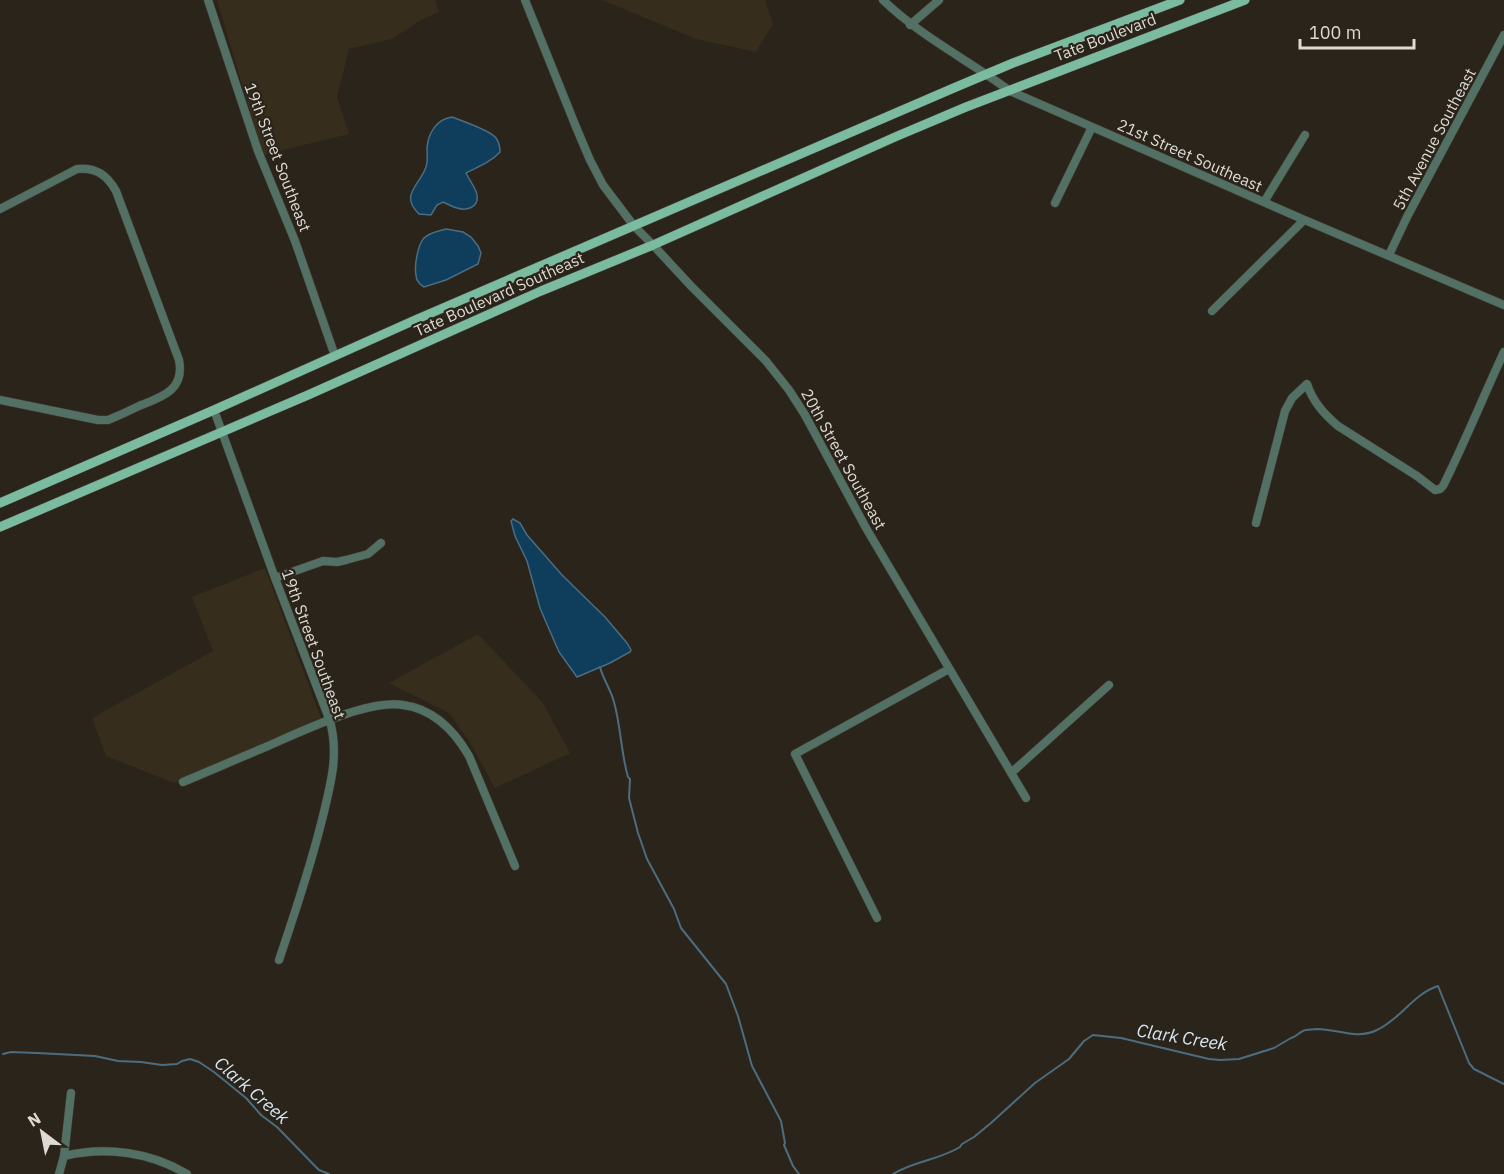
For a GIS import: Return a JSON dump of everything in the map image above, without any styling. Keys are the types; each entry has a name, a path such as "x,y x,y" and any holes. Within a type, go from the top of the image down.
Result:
{"main road":[{"name":"Tate Boulevard","path":"987,74 1180,0"},
{"name":"Tate Boulevard","path":"1010,91 1245,0"},
{"name":"Tate Boulevard Southeast","path":"0,503 425,316 987,74"},
{"name":"Tate Boulevard Southeast","path":"0,527 653,245 895,137 1010,91"}],"street":[{"name":"19th Street Southeast","path":"208,0 258,151 295,241 335,356"},
{"name":"20th Street Southeast","path":"525,0 576,127 597,175 609,195 634,226 766,361 789,390 866,528 1026,798"},
{"name":"21st Street Southeast","path":"883,0 910,25 1010,91 1504,305"},
{"path":"910,25 939,0"},
{"name":"5th Avenue Southeast","path":"1389,255 1504,35"},
{"path":"1055,203 1092,127"},
{"path":"1264,202 1305,135"},
{"path":"0,209 77,169 94,169 106,176 116,191 179,360 180,370 176,384 166,394 108,420 98,420 0,400"},
{"path":"1212,311 1304,220"},
{"path":"1256,523 1285,411 1292,398 1307,384 1316,403 1338,426 1435,490 1443,486 1461,451 1504,352"},
{"name":"19th Street Southeast","path":"214,410 330,721 334,745 333,775 304,888 279,960"},
{"path":"276,578 323,561 337,562 368,554 381,543"},
{"path":"877,918 795,754 949,669"},
{"path":"1011,773 1109,685"},
{"path":"183,782 363,709 390,704 414,707 441,720 457,737 469,756 515,867"},
{"path":"59,1174 64,1156 70,1093"},
{"path":"64,1156 97,1150 119,1152 155,1159 188,1174"}],"shaded area":[{"path":"217,0 435,0 439,12 421,20 392,39 349,49 337,97 349,134 263,155"},
{"path":"602,0 765,0 773,24 756,52 696,39"},
{"path":"265,568 321,718 174,783 106,756 92,718 213,651 192,597"},
{"path":"478,634 543,703 570,753 495,788 469,741 449,713 389,683"}],"water":[{"path":"452,117 493,135 498,141 500,152 466,173 476,192 477,199 474,206 461,209 443,202 437,205 431,215 419,214 413,207 411,196 426,167 429,137 438,124"},
{"path":"446,229 463,232 471,237 481,253 478,264 446,280 424,287 417,281 416,271 420,245 429,234"},
{"path":"513,519 520,523 527,535 562,575 605,617 627,643 630,652 577,677 559,652 540,608 527,561 515,536 511,521"}],"waterway":[{"path":"600,667 613,698 630,779 629,798 647,859 674,909 681,928 726,984 752,1066 781,1121 784,1145 799,1174"},
{"name":"Clark Creek","path":"893,1174 960,1147 991,1123 1035,1083 1069,1059 1084,1041 1093,1035 1121,1038 1209,1059 1239,1059 1274,1048 1306,1030 1324,1029 1354,1034 1370,1033 1393,1020 1421,995 1438,986 1469,1063 1474,1069 1504,1084"},
{"name":"Clark Creek","path":"3,1054 11,1052 95,1056 118,1061 162,1065 177,1064 190,1059 199,1062 246,1098 319,1170 329,1174"}]}
